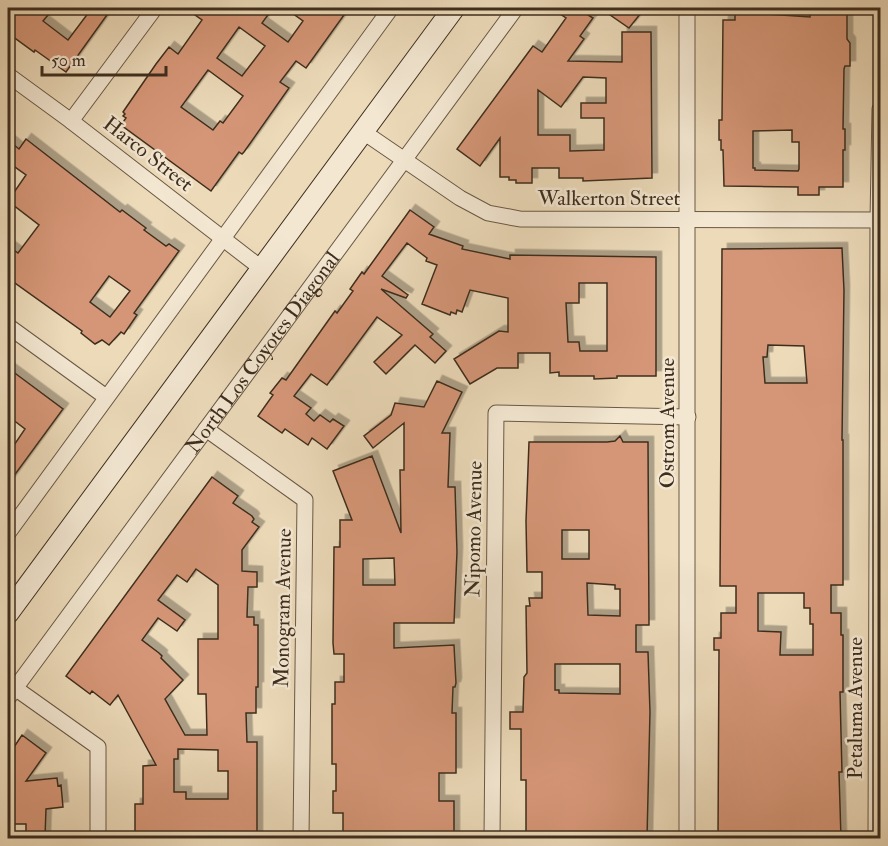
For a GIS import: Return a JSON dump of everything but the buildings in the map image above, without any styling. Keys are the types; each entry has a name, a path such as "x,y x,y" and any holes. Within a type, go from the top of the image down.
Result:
{"main road":[{"path":"8,613 454,8"}],"street":[{"path":"71,121 155,8"},
{"path":"8,533 391,8"},
{"name":"North Los Coyotes Diagonal","path":"11,693 516,8"},
{"name":"Ostrom Avenue","path":"687,8 687,838"},
{"name":"Harco Street","path":"8,75 261,268"},
{"name":"Petaluma Avenue","path":"876,838 880,109"},
{"name":"Walkerton Street","path":"362,130 460,198 488,213 519,219 879,220"},
{"path":"8,326 106,397"},
{"name":"Nipomo Avenue","path":"492,838 496,413 688,417"},
{"name":"Monogram Avenue","path":"206,429 305,500 301,838"},
{"path":"11,693 99,747 98,838"}]}
